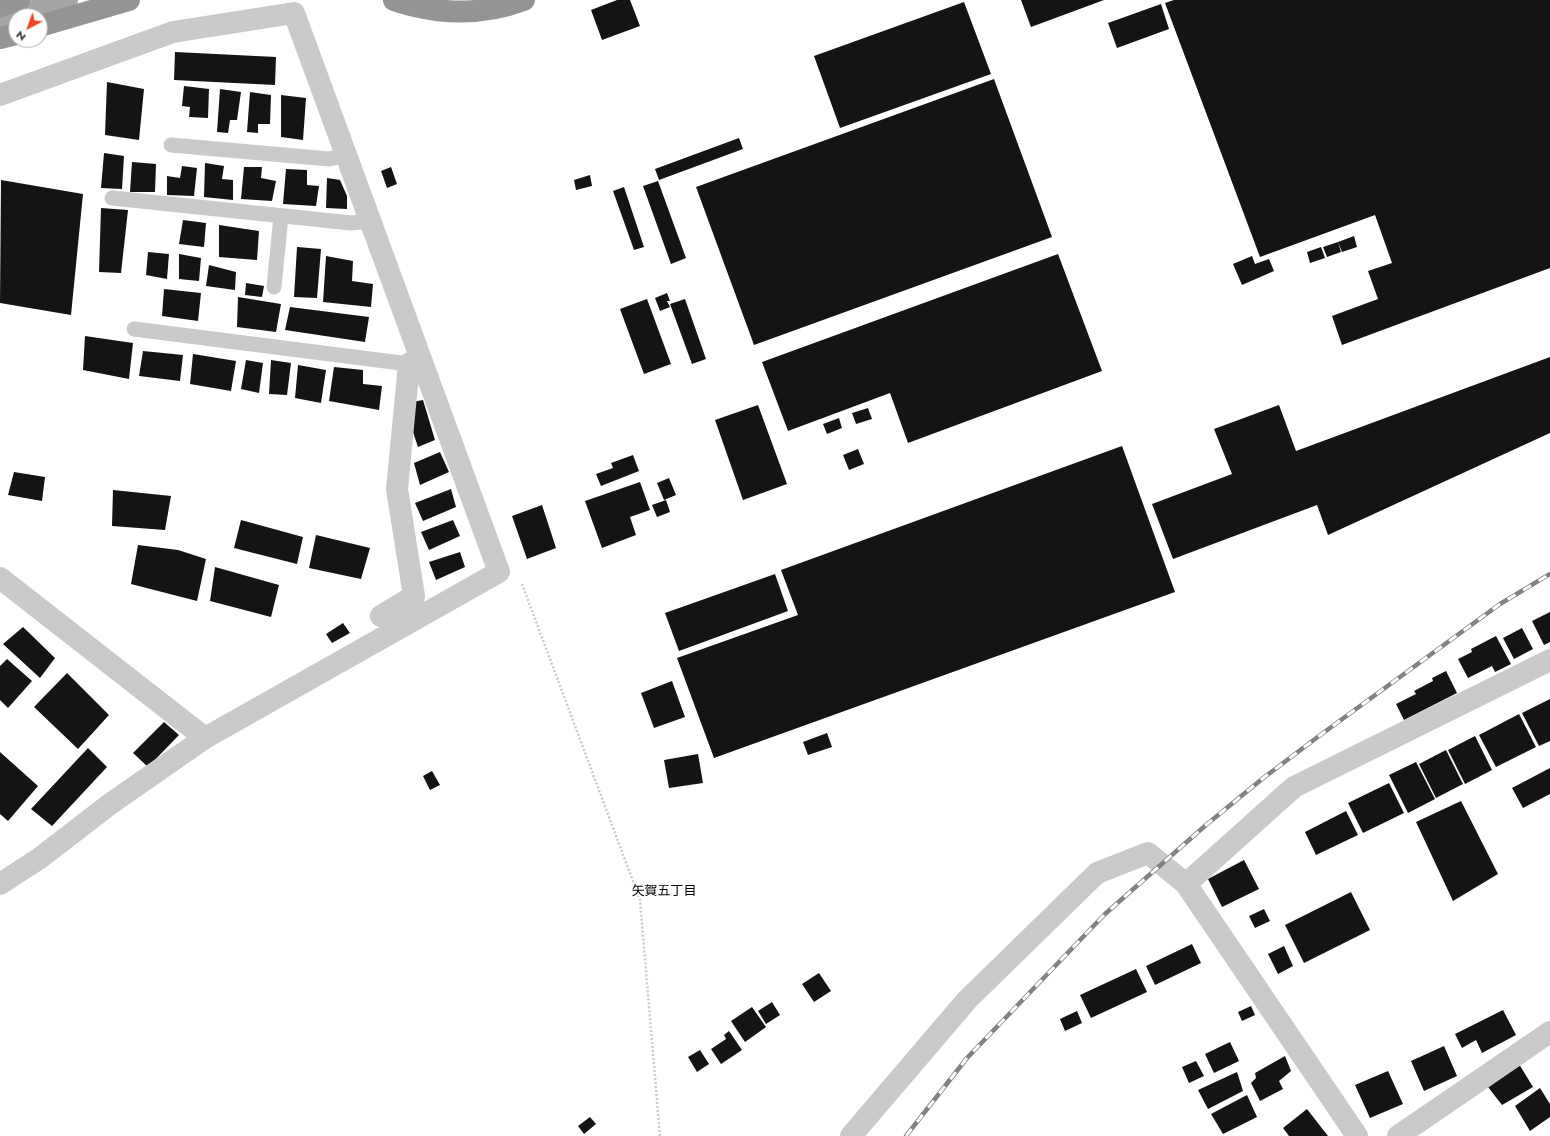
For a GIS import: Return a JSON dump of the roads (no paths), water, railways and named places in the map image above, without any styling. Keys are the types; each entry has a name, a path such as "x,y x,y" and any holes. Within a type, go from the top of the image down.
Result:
{"highway":[{"path":"0,6 19,0"},
{"path":"48,24 129,0"},
{"path":"394,0 431,10 466,13 505,7 524,0"}],"main road":[{"path":"42,8 67,0"}],"street":[{"path":"0,96 173,32 294,12 370,221 415,361 499,572 205,738 110,804 40,858 0,884"},
{"path":"381,616 414,596 397,489 415,361"},
{"path":"0,578 205,738"},
{"path":"1186,884 1294,787 1550,660"},
{"path":"851,1136 967,1000 1097,873 1148,853 1186,884 1357,1136"},
{"path":"1398,1136 1550,1032"}],"lane":[{"path":"171,145 329,159 346,155"},
{"path":"112,198 351,223 370,221"},
{"path":"274,286 282,216"},
{"path":"134,329 415,361"}],"railway":[{"path":"906,1136 967,1058 1105,914 1206,825 1262,779 1319,736 1500,604 1550,574"}],"district":[{"name":"矢賀五丁目","path":"664,892"}]}
